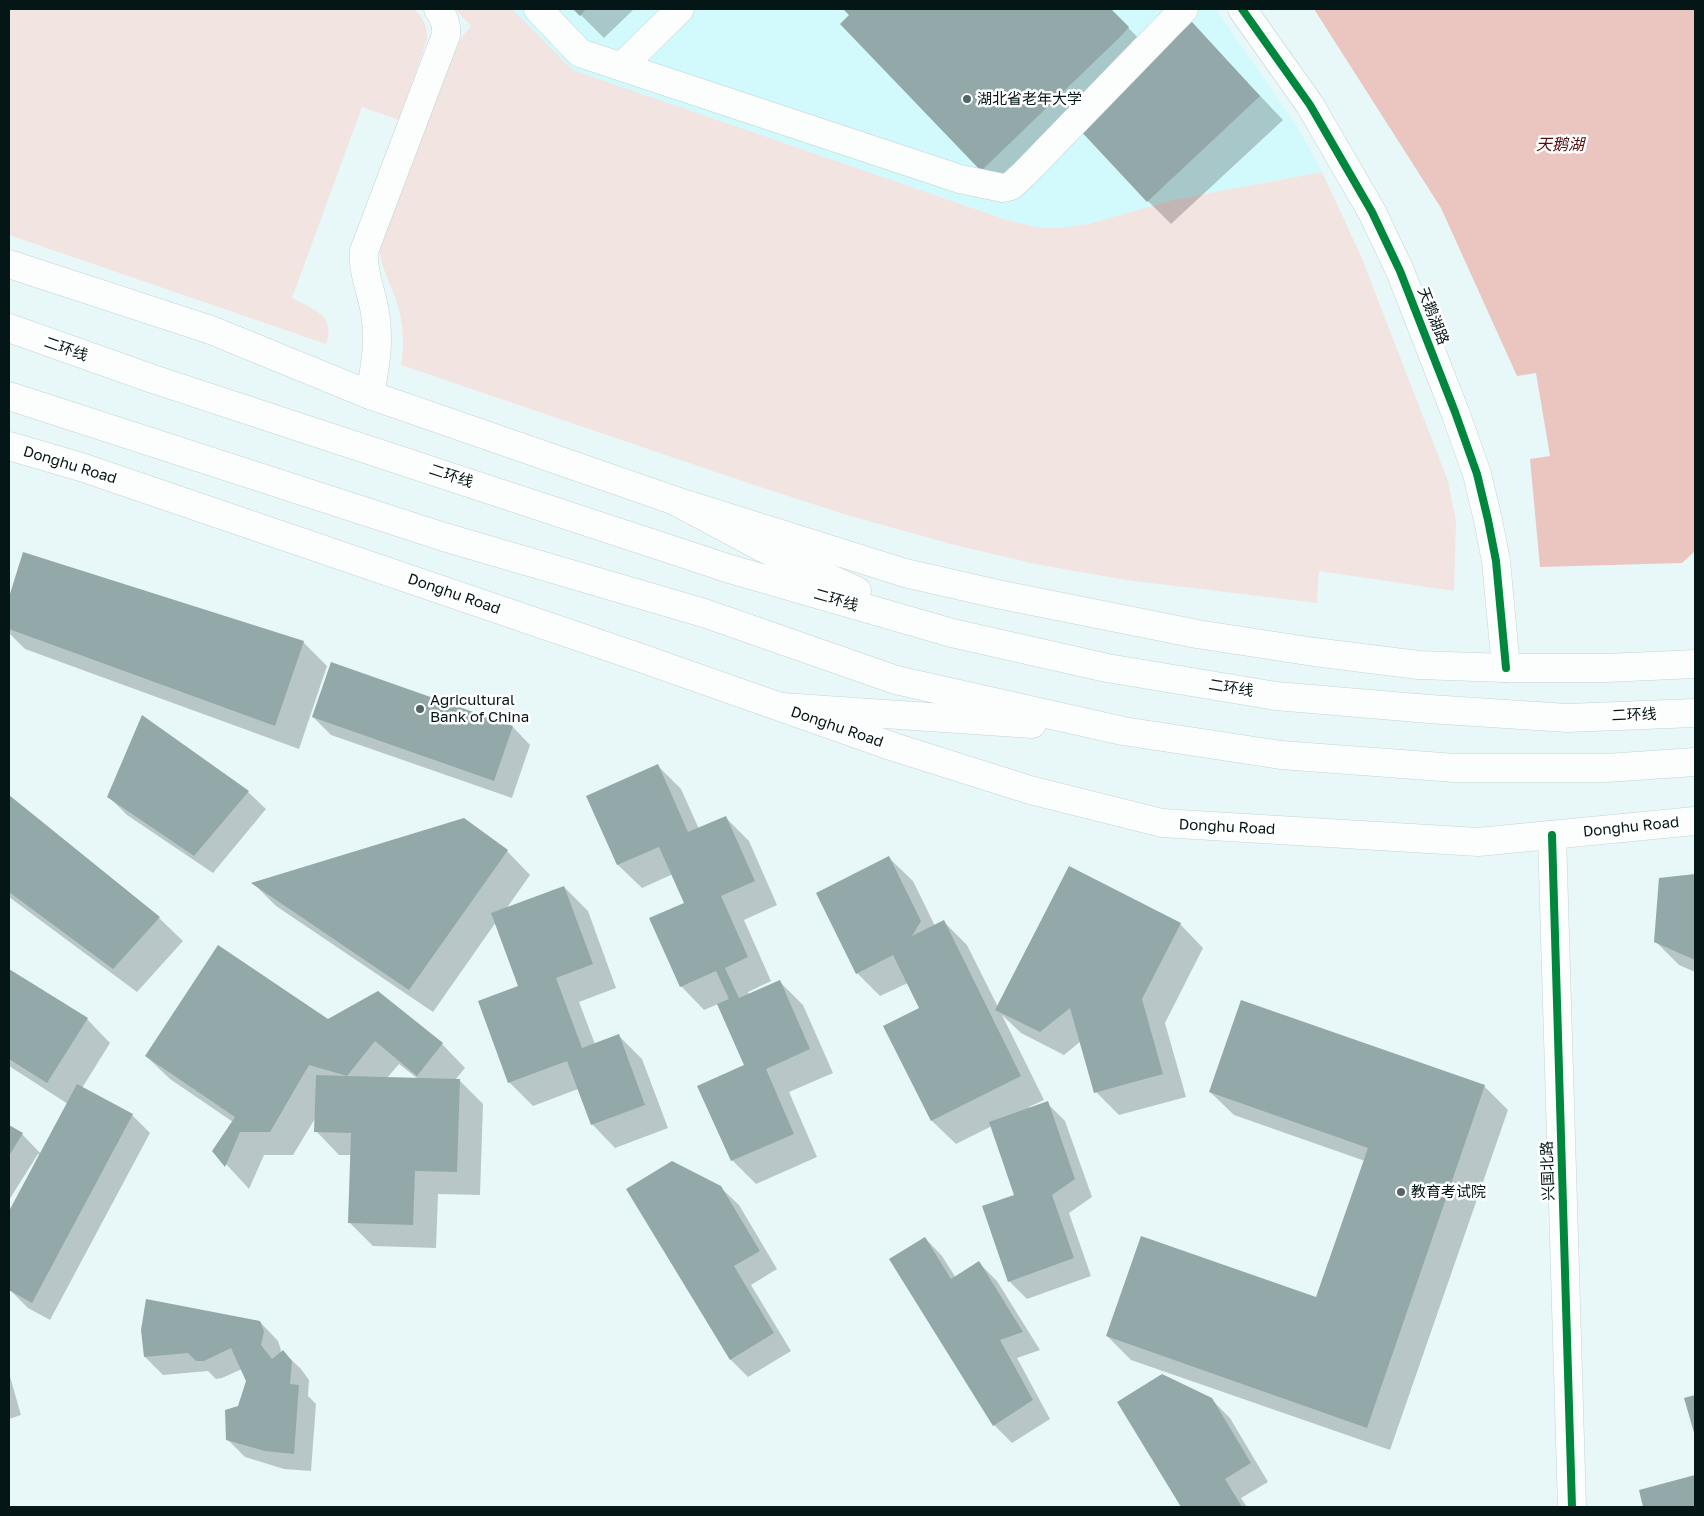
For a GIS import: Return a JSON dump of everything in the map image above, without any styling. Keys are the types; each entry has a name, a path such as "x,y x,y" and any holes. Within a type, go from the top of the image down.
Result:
{"main road":[{"path":"370,395 376,355 377,327 365,269 364,251 446,34 444,18 438,9"},
{"path":"538,9 580,53 960,179 1003,188 1011,186 1024,174 1184,9"},
{"path":"622,66 680,9"},
{"name":"天鹅湖路","path":"1242,9 1310,104 1372,212 1400,271 1455,412 1476,474 1496,561 1506,668"},
{"path":"9,264 211,330 370,395 673,500 905,573 1079,611 1197,634 1314,652 1418,665 1506,668 1606,668 1695,664"},
{"name":"二环线","path":"9,328 153,379 730,569 952,633 1107,668 1276,696 1568,718 1695,713"},
{"path":"9,396 444,537 704,613 896,680 1123,731 1280,755 1455,768 1606,768 1695,762"},
{"name":"Donghu Road","path":"9,446 100,474 894,747 1030,790 1162,823 1478,842 1695,821"},
{"path":"673,500 761,547 860,592 1107,668"},
{"path":"782,707 1123,731"},
{"name":"兴国北路","path":"1552,835 1572,1507"}],"shaded area":[{"path":"9,9 414,9 424,23 427,31 427,40 399,120 362,107 292,298 321,314 328,326 329,334 326,344 9,235"},
{"path":"455,9 512,9 573,70 1007,220 1036,227 1060,228 1088,224 1173,200 1322,172 1361,256 1448,481 1456,521 1454,591 1319,571 1317,603 1126,580 1035,564 951,544 847,515 401,365 403,337 401,319 379,248 449,61 462,37 471,26"},
{"name":"湖北省老年大学","path":"512,9 1216,9 1298,128 1322,172 1173,200 1088,224 1060,228 1036,227 1007,220 573,70"}],"water":[{"name":"天鹅湖","path":"1314,9 1695,9 1695,551 1682,563 1540,567 1530,459 1550,456 1536,373 1517,376 1441,208"}],"building":[{"path":"573,9 586,9 580,16"},
{"path":"843,9 1111,9 1129,27 981,171 840,24 849,15"},
{"path":"1192,22 1260,96 1147,202 1078,128"},
{"path":"23,552 304,641 275,726 9,629 9,597"},
{"path":"331,662 513,726 494,781 312,717"},
{"path":"142,715 249,791 194,856 107,797"},
{"path":"658,764 688,832 726,816 755,881 721,896 748,957 725,968 739,998 780,980 810,1049 766,1069 794,1134 731,1161 697,1086 744,1065 717,1004 729,999 716,971 680,987 649,918 684,903 659,847 617,865 586,796"},
{"path":"9,795 160,917 113,969 9,892"},
{"path":"464,818 508,850 409,990 251,883"},
{"path":"889,856 921,921 912,936 944,920 1021,1076 931,1121 883,1026 919,1008 893,955 856,974 816,893"},
{"path":"1069,866 1181,923 1142,999 1163,1074 1094,1093 1070,1008 1040,1032 995,1010"},
{"path":"1695,874 1695,960 1654,942 1659,878"},
{"path":"564,886 593,964 556,978 582,1048 619,1034 645,1105 591,1125 567,1061 508,1083 478,1001 518,986 491,913"},
{"path":"218,945 328,1019 378,991 443,1043 417,1076 375,1041 347,1076 309,1065 270,1132 240,1132 225,1167 212,1151 235,1117 145,1056"},
{"path":"9,969 88,1018 47,1083 9,1059"},
{"name":"教育考试院","path":"1241,1000 1485,1085 1367,1428 1106,1336 1141,1236 1316,1297 1368,1148 1209,1092"},
{"path":"316,1075 460,1079 457,1172 415,1171 413,1225 348,1223 351,1133 314,1132"},
{"path":"77,1084 133,1114 32,1303 9,1290 9,1211"},
{"path":"1048,1101 1075,1179 1052,1195 1074,1258 1008,1282 982,1206 1014,1195 989,1122"},
{"path":"9,1125 23,1133 9,1156"},
{"path":"672,1161 721,1186 760,1251 734,1266 774,1333 730,1360 626,1189"},
{"path":"925,1237 951,1279 979,1261 1023,1332 1000,1340 1033,1400 993,1426 889,1259"},
{"path":"146,1299 260,1321 264,1331 261,1345 272,1359 283,1350 292,1361 290,1384 299,1385 294,1454 265,1451 226,1440 225,1410 238,1406 246,1381 231,1348 204,1361 196,1361 188,1353 144,1357 141,1330"},
{"path":"1162,1374 1212,1398 1251,1463 1225,1479 1242,1507 1181,1507 1117,1402"},
{"path":"1695,1395 1695,1436 1684,1398"},
{"path":"1695,1475 1695,1507 1643,1507 1639,1490"}],"cycle path":[{"path":"1242,9 1310,105 1372,212 1400,271 1477,474 1496,561 1506,668"},
{"path":"1552,835 1572,1507"}],"place":[{"name":"湖北省老年大学","path":"967,99"},
{"name":"Agricultural Bank of China","path":"420,709"},
{"name":"教育考试院","path":"1401,1192"}]}
